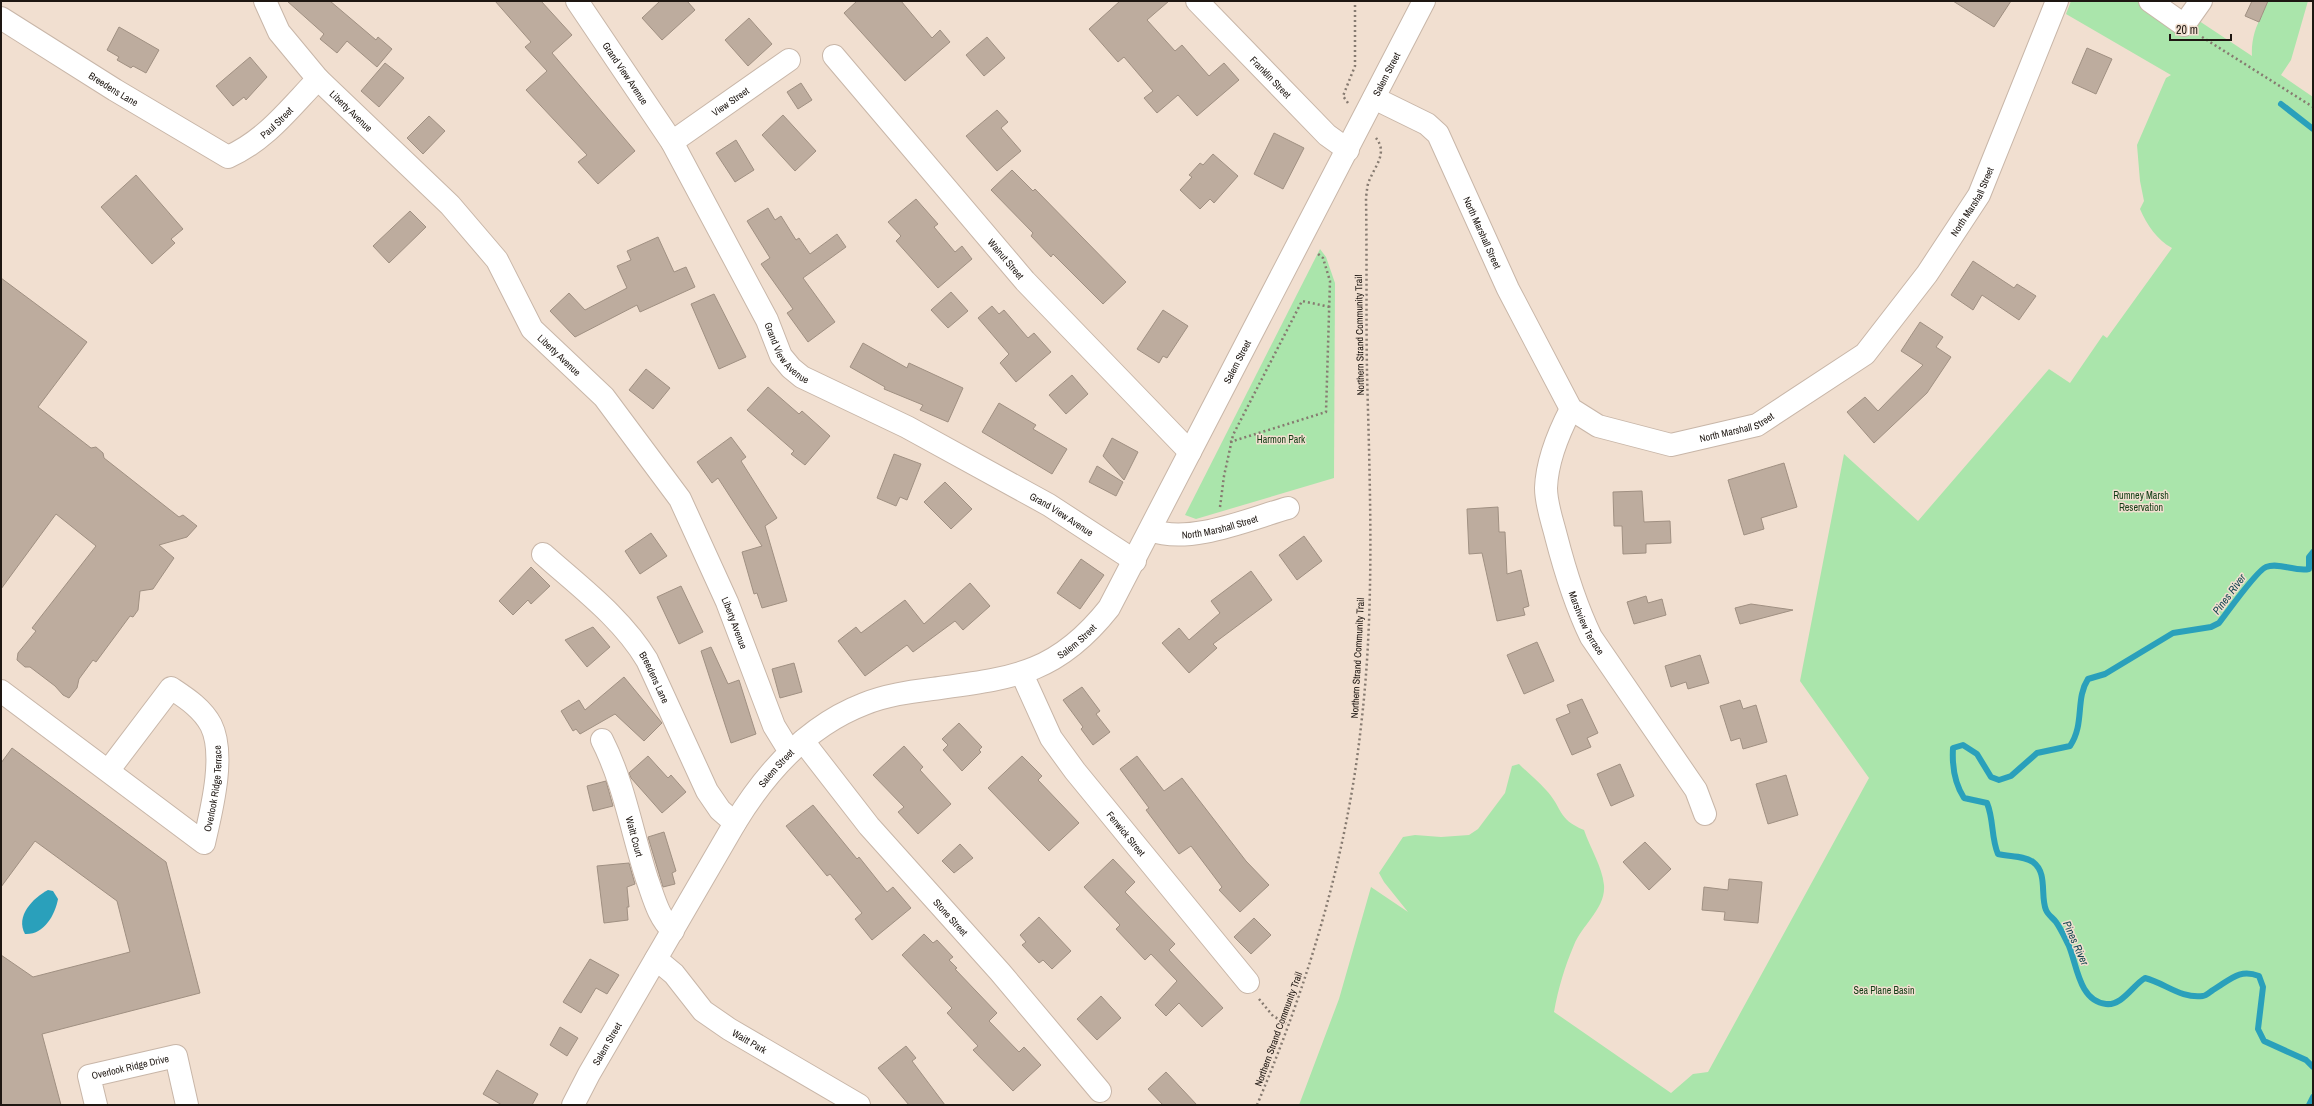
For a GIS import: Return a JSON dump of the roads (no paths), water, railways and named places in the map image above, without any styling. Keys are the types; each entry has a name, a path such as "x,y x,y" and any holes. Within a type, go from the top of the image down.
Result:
{"street":[{"name":"Liberty Avenue","path":"265,1 279,32 318,79 450,205 497,260 532,329 604,397 680,499 727,602 774,726 796,746"},
{"name":"Grand View Avenue","path":"577,1 672,142 767,320 781,356 791,368 802,377 907,427 1049,505 1135,561"},
{"name":"Franklin Street","path":"1197,1 1327,135 1348,150"},
{"name":"Salem Street","path":"574,1105 589,1074 735,823 755,792 796,746 816,730 849,711 881,698 992,681 1022,674 1058,658 1089,632 1117,595 1424,1"},
{"name":"North Marshall Street","path":"1374,98 1427,124 1438,134 1508,289 1571,409 1598,426 1671,445 1757,425 1865,354 1927,274 1980,195 2057,1"},
{"path":"2150,1 2184,25 2201,1"},
{"name":"Breedens Lane","path":"1,18 115,90 228,157"},
{"name":"Walnut Street","path":"834,56 1025,281 1190,452"},
{"name":"View Street","path":"672,142 789,60"},
{"name":"Paul Street","path":"228,157 249,148 274,126 318,79"},
{"name":"Marshview Terrace","path":"1571,409 1559,431 1546,486 1548,504 1567,578 1579,613 1590,637 1696,790 1705,814"},
{"name":"North Marshall Street","path":"1151,530 1164,534 1185,535 1288,508"},
{"name":"Breedens Lane","path":"543,554 603,608 635,640 647,660 707,791 720,810 735,823"},
{"name":"Fenwick Street","path":"1022,674 1051,738 1075,771 1248,982"},
{"name":"Overlook Ridge Terrace","path":"1,691 204,844 214,797 217,756 211,726 195,704 171,688 108,771"},
{"name":"Waitt Court","path":"602,740 613,762 638,852 657,909 666,924 673,931"},
{"name":"Stone Street","path":"796,746 1000,972 1100,1091"},
{"name":"Waitt Park","path":"656,959 674,974 703,1011 729,1029 859,1105"},
{"name":"Overlook Ridge Drive","path":"96,1105 89,1076 176,1056 187,1105"}],"water":[{"path":"48,890 53,891 58,899 48,923 38,931 25,934 22,921 27,908 42,893"}],"waterway":[{"name":"Pines River","path":"2281,104 2313,129"},
{"name":"Pines River","path":"2313,552 2309,557 2309,569 2304,570 2271,566 2261,570 2219,623 2211,627 2173,633 2105,674 2088,679 2082,695 2075,738 2070,746 2037,753 2011,776 1999,780 1991,777 1977,754 1963,745 1953,748 1956,781 1961,793 1964,798 1987,803 1991,816 1994,842 1998,854 2025,858 2033,862 2041,872 2044,904 2046,910 2056,922 2063,934 2072,954 2080,981 2090,996 2097,1001 2112,1004 2117,1002 2145,978 2180,993 2203,996 2240,974 2246,973 2259,976 2263,987 2258,1029 2264,1041 2306,1060 2313,1067"},
{"name":"Pines River","path":"2309,1105 2313,1097"}],"park label":[{"name":"Harmon Park","path":"1281,439"},
{"name":"Rumney Marsh Reservation","path":"2141,500"},
{"name":"Sea Plane Basin","path":"1884,990"}]}
